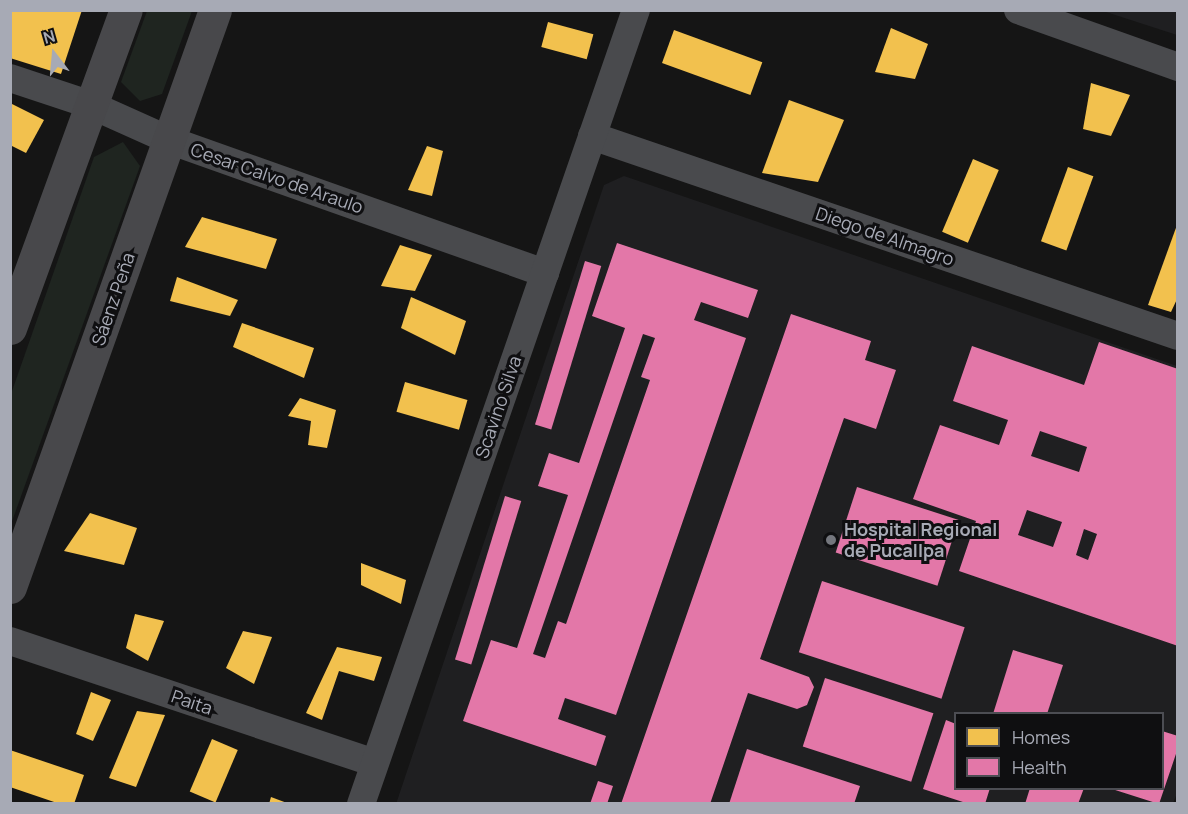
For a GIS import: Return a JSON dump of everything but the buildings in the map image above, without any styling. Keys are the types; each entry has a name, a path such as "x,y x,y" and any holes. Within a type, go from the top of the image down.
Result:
{"main road":[{"path":"10,328 126,10"},
{"name":"Sáenz Peña","path":"10,587 214,10"}],"street":[{"name":"Scavino Silva","path":"362,804 374,763 636,10"},
{"path":"1018,10 1178,67"},
{"name":"Cesar Calvo de Araulo","path":"10,78 92,105 169,140 545,273"},
{"name":"Diego de Almagro","path":"592,136 1178,336"},
{"name":"Paita","path":"10,641 374,763"}],"shaded area":[{"path":"147,11 192,11 162,94 140,101 121,82"},
{"path":"1103,11 1177,11 1177,35"},
{"path":"123,142 140,166 11,524 11,394 94,157"},
{"name":"Hospital Regional de Pucallpa","path":"624,176 1177,366 1178,791 1173,803 396,804 604,185"}],"place":[{"name":"Hospital Regional de Pucallpa","path":"831,540"}]}
